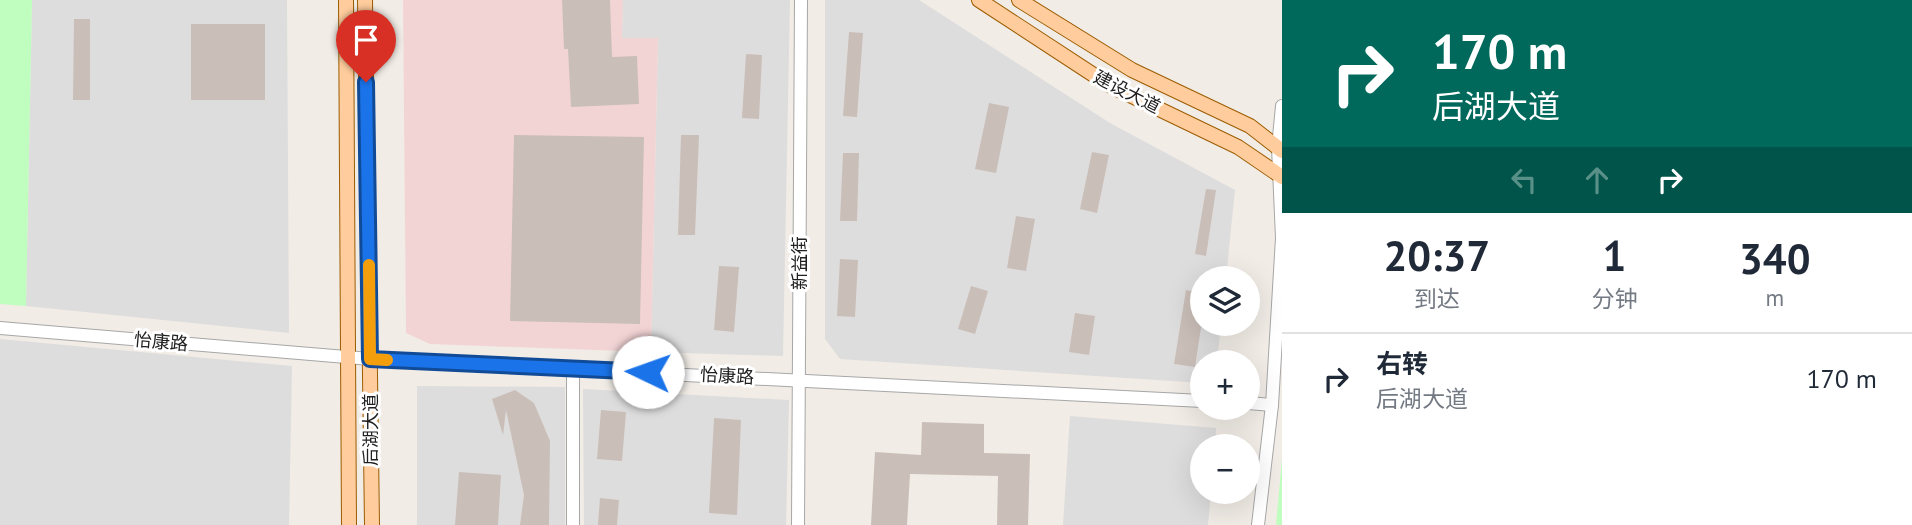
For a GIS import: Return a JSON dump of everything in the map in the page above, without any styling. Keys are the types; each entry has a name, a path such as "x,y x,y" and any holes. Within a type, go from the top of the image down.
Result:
{"main road":[{"name":"后湖大道","path":"346,0 349,525"},
{"name":"后湖大道","path":"365,0 372,525"},
{"name":"建设大道","path":"979,0 1109,85 1238,147 1281,176"},
{"name":"建设大道","path":"1019,0 1132,70 1250,126 1280,149"}],"street":[{"name":"新益街","path":"798,525 801,0"},
{"path":"1258,525 1272,405 1282,238 1282,106"},
{"name":"怡康路","path":"0,328 348,358 1190,400"},
{"path":"572,368 573,525"},
{"path":"1260,404 1272,405"}],"shaded area":[{"path":"32,0 287,0 289,333 26,306"},
{"path":"403,0 623,0 622,38 658,38 651,352 430,344 406,333"},
{"path":"623,0 790,0 783,356 651,352 658,38 622,38"},
{"path":"825,0 919,0 1110,123 1235,190 1227,266 1190,266 1190,336 1220,336 1218,350 1190,350 1190,382 840,359 825,339"},
{"path":"0,339 292,366 289,525 0,525"},
{"path":"417,386 565,387 565,525 417,525"},
{"path":"583,389 789,400 786,525 584,525"},
{"path":"1070,416 1216,428 1216,434 1190,434 1190,504 1210,504 1208,525 1063,525"}],"green space":[{"path":"0,0 32,0 26,306 0,304"},
{"path":"1282,459 1282,525 1276,525"}],"building":[{"path":"562,0 610,0 612,57 637,56 639,104 571,107 568,49 564,49"},
{"path":"74,19 90,19 90,100 73,100"},
{"path":"191,24 265,24 265,100 191,100"},
{"path":"849,32 863,33 857,117 843,116"},
{"path":"746,54 762,55 759,119 742,118"},
{"path":"989,103 1009,107 996,173 975,169"},
{"path":"514,135 644,137 640,324 510,321"},
{"path":"681,135 699,135 695,235 678,235"},
{"path":"1092,152 1109,155 1097,213 1080,209"},
{"path":"843,153 859,153 857,221 840,221"},
{"path":"1206,189 1216,190 1206,256 1195,254"},
{"path":"1016,216 1035,219 1026,271 1007,268"},
{"path":"840,259 858,260 855,317 837,316"},
{"path":"719,266 739,267 734,332 714,330"},
{"path":"971,286 988,291 975,334 958,329"},
{"path":"1186,290 1190,291 1190,336 1200,336 1198,350 1190,350 1190,366 1174,364"},
{"path":"1075,313 1095,316 1089,355 1069,352"},
{"path":"515,390 534,403 550,441 549,525 520,525 524,495 506,410 503,435 492,399"},
{"path":"601,410 626,412 622,461 597,459"},
{"path":"714,418 741,420 737,515 709,513"},
{"path":"922,422 984,424 984,453 1030,454 1028,525 997,525 998,476 910,474 907,525 871,525 875,452 921,455"},
{"path":"459,472 501,475 498,525 455,525"},
{"path":"600,498 619,500 617,525 598,525"}],"slow traffic":[{"path":"369,265 370,359 387,360"}],"route":[{"path":"366,82 370,359 648,372"}]}
